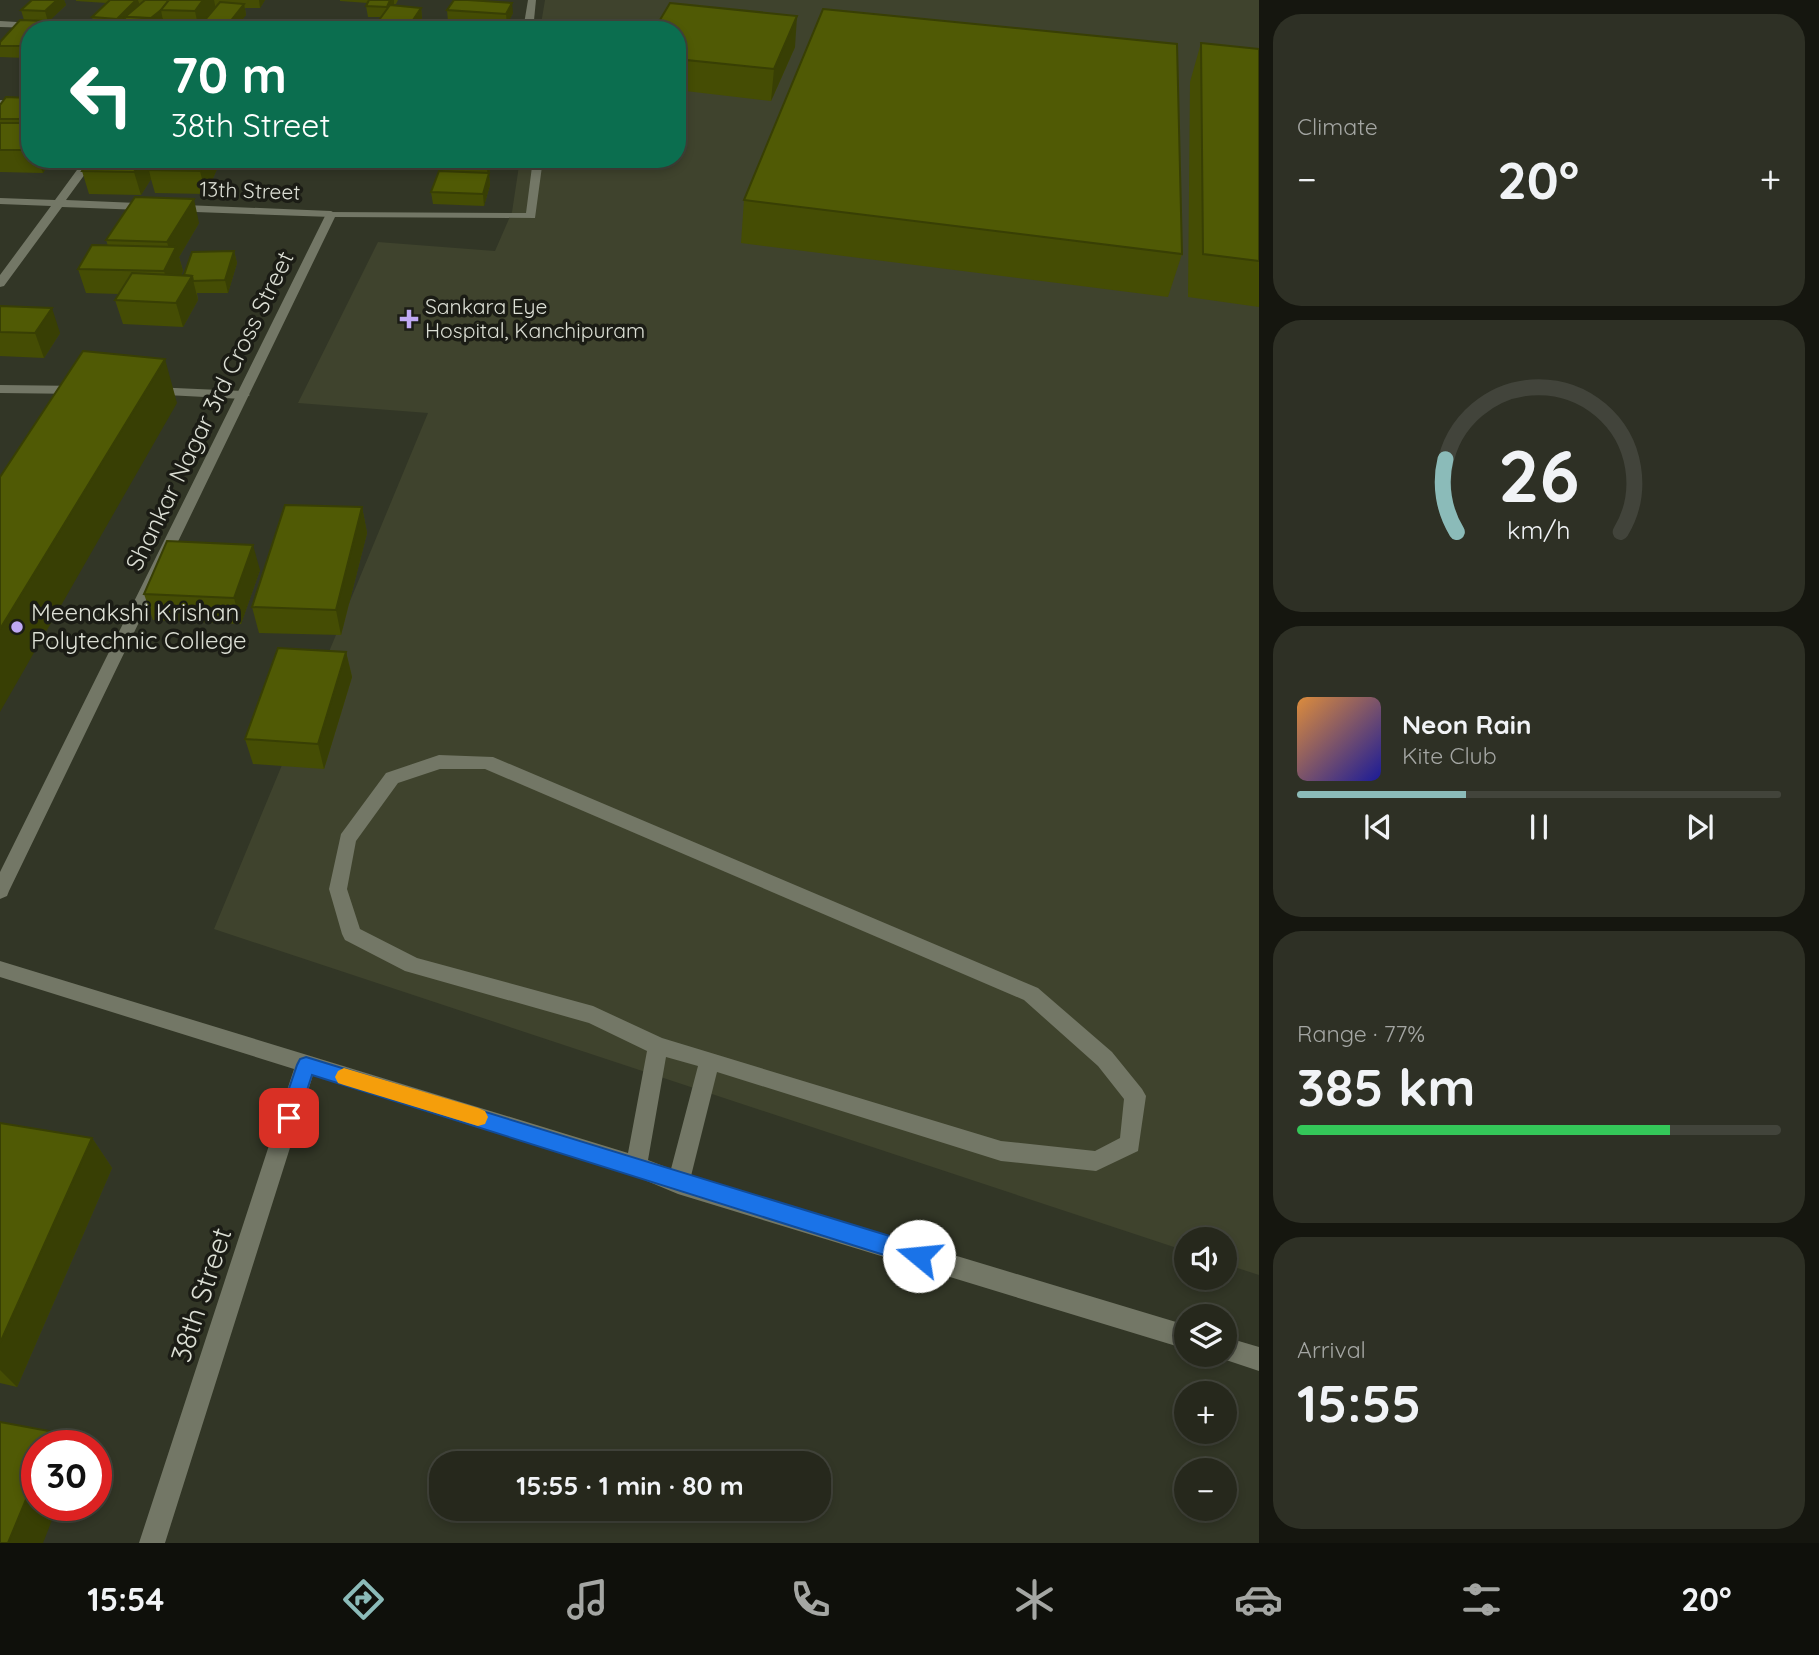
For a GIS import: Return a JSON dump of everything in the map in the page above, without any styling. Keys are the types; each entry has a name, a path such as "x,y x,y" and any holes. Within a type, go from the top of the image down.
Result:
{"street":[{"path":"529,21 532,0"},
{"path":"0,24 21,25"},
{"path":"0,103 21,104"},
{"path":"0,283 84,168"},
{"name":"13th Street","path":"0,201 331,214 531,216 537,168"},
{"name":"Shankar Nagar 3rd Cross Street","path":"0,891 331,214"},
{"path":"0,389 93,390"},
{"path":"133,390 243,395"},
{"path":"439,762 487,762 1031,994 1105,1059 1135,1097 1130,1144 1097,1161 1001,1151 710,1060 658,1046 593,1015 412,965 352,934 338,889 347,839 392,778 439,762"},
{"path":"0,969 636,1166 678,1183 1174,1333"},
{"path":"636,1166 658,1046"},
{"path":"678,1183 710,1060"},
{"name":"38th Street","path":"152,1543 306,1065"},
{"path":"1237,1353 1259,1359"}],"shaded area":[{"path":"545,0 1259,0 1259,1275 1237,1268 1237,1227 1174,1227 1174,1247 214,929 428,413 298,403 378,242 495,251 512,212 519,168 686,168 686,21 542,21"}],"building":[{"path":"32,0 57,0 45,11 21,10"},
{"path":"110,0 136,0 117,19 92,17"},
{"path":"145,0 169,0 151,18 125,17"},
{"path":"169,0 203,0 195,11 161,10"},
{"path":"369,0 390,0 387,7 366,6"},
{"path":"454,0 512,3 506,14 447,10"},
{"path":"220,2 244,4 231,21 204,21"},
{"path":"670,3 797,16 774,69 686,60 686,21 659,21"},
{"path":"390,5 421,8 412,21 378,21"},
{"path":"823,9 1177,44 1182,254 744,200"},
{"path":"126,17 161,19 159,21 122,21"},
{"path":"20,20 45,21 21,21 21,46 0,46 0,42"},
{"path":"1201,43 1259,49 1259,261 1203,254"},
{"path":"6,97 21,98 21,119 0,119 0,105"},
{"path":"0,123 21,123 21,150 0,150"},
{"path":"84,168 136,168 134,172 82,171"},
{"path":"150,168 202,168 200,171 149,170"},
{"path":"442,168 487,168 487,169"},
{"path":"439,171 489,173 483,194 431,192"},
{"path":"135,197 194,199 167,242 106,240"},
{"path":"92,245 176,247 164,271 78,269"},
{"path":"234,251 225,280 193,281 192,276 184,275 192,252"},
{"path":"132,273 192,276 176,303 115,300"},
{"path":"0,306 52,308 35,333 0,332"},
{"path":"83,351 165,359 0,629 0,477"},
{"path":"285,505 362,507 336,610 252,607"},
{"path":"167,541 253,545 234,598 144,594"},
{"path":"278,648 346,652 318,744 245,739"},
{"path":"0,1123 92,1138 0,1343"},
{"path":"0,1422 43,1430 21,1430 21,1512 8,1543 0,1543"}],"slow traffic":[{"path":"344,1077 478,1117"}],"place":[{"name":"Sankara Eye Hospital, Kanchipuram","path":"409,319"},
{"name":"Meenakshi Krishan Polytechnic College","path":"17,627"}],"route":[{"path":"289,1118 306,1065 919,1256"}]}
